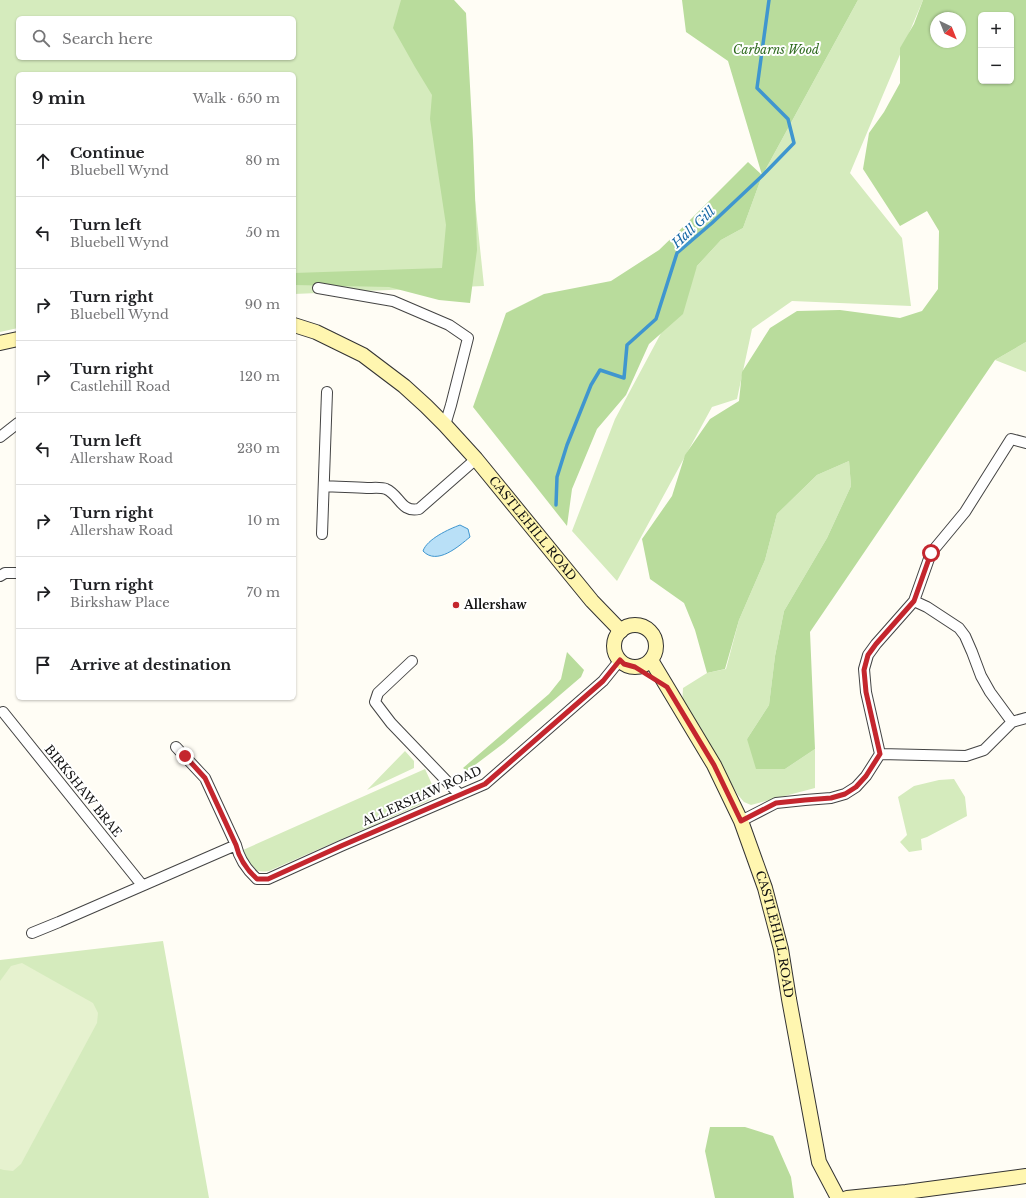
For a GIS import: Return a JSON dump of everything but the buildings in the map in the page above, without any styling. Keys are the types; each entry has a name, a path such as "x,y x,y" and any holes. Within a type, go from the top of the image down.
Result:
{"main road":[{"name":"CASTLEHILL ROAD","path":"296,326 316,332 363,356 404,386 445,425 476,459 592,601 621,631"},
{"path":"0,343 16,340"},
{"path":"620,660 614,649 615,642 621,631 625,627 637,625 648,629 655,638 656,645 654,656 643,666 635,667"},
{"name":"CASTLEHILL ROAD","path":"620,660 624,664 635,667 667,687"},
{"name":"CASTLEHILL ROAD","path":"651,660 714,765 741,821 765,888 781,949 819,1162 838,1198"},
{"path":"847,1198 906,1192 1026,1176"}],"street":[{"path":"318,288 393,301 449,325 468,338 445,425"},
{"path":"322,534 327,392"},
{"path":"0,437 16,425"},
{"path":"741,821 776,803 831,798 845,794 856,787 866,776 880,754 866,692 864,670 868,655 914,601 931,553 965,512 1011,439 1026,443"},
{"path":"324,486 386,489 395,496 403,506 414,510 419,509 476,459"},
{"path":"0,576 5,573 16,573"},
{"path":"914,601 959,628 968,642 981,676 990,692 1012,722"},
{"name":"ALLERSHAW ROAD","path":"236,845 248,871 257,879 268,879 485,784 603,681 620,660"},
{"path":"412,661 378,693 375,702 391,723 460,795"},
{"name":"BIRKSHAW BRAE","path":"3,712 142,885"},
{"path":"880,754 966,756 984,750 1012,722 1026,718"},
{"path":"32,933 236,845 205,778 176,748"}],"green space":[{"path":"0,0 454,0 484,286 296,294 296,72 16,72 16,328 0,332"},
{"path":"401,0 454,0 466,13 477,250 470,303 439,300 389,287 296,285 296,273 442,268 446,225 430,119 432,95 393,28"},
{"name":"Carbarns Wood","path":"682,0 858,0 762,176 743,228 721,240 697,266 683,314 649,344 626,395 597,429 572,489 567,526 473,407 506,313 544,294 611,281 659,250 748,162 762,175 728,61 686,32"},
{"path":"858,0 923,0 850,173 902,238 911,306 792,301 752,329 737,399 712,407 617,581 572,531 615,419 697,266 721,240 743,228 762,176"},
{"path":"923,0 1026,0 1026,342 995,360 810,632 815,749 785,769 756,769 747,739 769,705 775,656 784,611 827,538 851,486 849,461 817,475 777,514 765,560 739,620 725,669 707,673 695,630 684,603 650,579 642,539 672,496 685,455 710,419 739,401 742,372 770,328 797,311 840,310 900,318 922,311 938,289 939,231 927,211 900,226 863,169 869,133 884,112 900,83 900,48 914,24"},
{"path":"1026,342 1026,372 995,360"},
{"path":"849,461 851,486 827,538 784,611 775,656 769,705 747,739 785,769 815,749 815,788 751,805 744,802 738,795 715,755 682,705 683,688 707,673 726,669 739,620 765,560 777,514 817,475"},
{"path":"567,652 584,670 581,677 504,743 467,771 463,768 549,694 561,679"},
{"path":"405,751 414,761 414,768 367,790"},
{"path":"425,769 435,791 433,797 428,801 269,871 263,872 254,870 249,864 243,850"},
{"path":"954,779 965,797 967,816 921,839 922,850 909,852 900,842 907,835 898,797 914,786 939,780"},
{"path":"163,941 209,1198 0,1198 0,960"},
{"path":"22,963 93,1003 98,1013 97,1023 21,1164 13,1171 0,1169 0,981 11,966"},
{"path":"710,1127 745,1127 773,1136 791,1177 794,1198 715,1198 705,1151"}],"water":[{"path":"460,525 468,529 470,537 454,549 441,556 429,555 423,551 429,542"}],"waterway":[{"name":"Hall Gill","path":"556,505 557,477 567,445 591,385 600,370 624,378 627,345 656,319 677,253 712,223 762,176 794,143 788,119 757,88 769,0"}],"place":[{"name":"Allershaw","path":"456,605"}],"route":[{"path":"185,756 205,778 248,871 257,879 268,879 485,784 603,681 620,660 624,664 635,667 667,687 714,765 741,821 776,803 831,798 845,794 856,787 866,776 880,754 866,692 864,670 868,655 914,601 931,553"}]}
